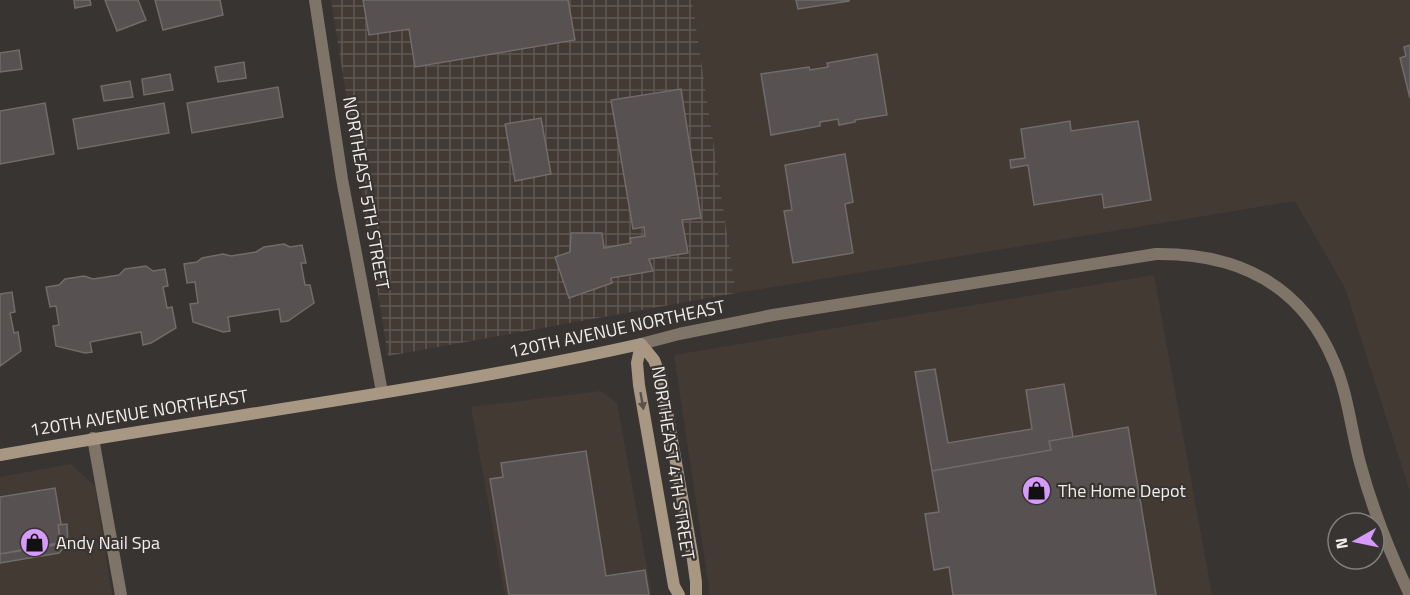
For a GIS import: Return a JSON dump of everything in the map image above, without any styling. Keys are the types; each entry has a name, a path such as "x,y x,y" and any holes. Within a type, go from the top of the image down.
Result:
{"main road":[{"name":"120TH AVENUE NORTHEAST","path":"0,454 499,372 641,344"},
{"name":"NORTHEAST 4TH STREET","path":"641,344 637,363 639,385 674,586 679,595"},
{"name":"NORTHEAST 4TH STREET","path":"641,344 654,360 661,378 692,553 696,595"}],"street":[{"name":"NORTHEAST 5TH STREET","path":"315,0 342,179 382,392"},
{"name":"120TH AVENUE NORTHEAST","path":"641,344 784,313 1156,254 1205,258 1241,268 1267,279 1287,293 1320,332 1335,363 1360,465 1390,552 1410,595"},
{"path":"93,438 121,595"}],"shaded area":[{"path":"331,0 692,0 736,293 388,356"},
{"path":"692,0 1410,0 1410,492 1345,288 1295,201 736,293"},
{"path":"1154,275 1212,595 710,595 674,355"},
{"path":"601,391 617,403 652,595 505,595 471,407"},
{"path":"71,464 95,486 112,595 0,595 0,477"}],"building":[{"path":"74,0 90,0 91,5 75,8"},
{"path":"105,0 138,0 146,20 117,31"},
{"path":"155,0 220,0 223,15 163,30"},
{"path":"363,0 568,0 575,40 415,67 409,29 369,35"},
{"path":"796,0 849,0 849,1 798,9"},
{"path":"1410,45 1410,98 1400,58 1406,56 1404,47"},
{"path":"19,50 22,69 0,72 0,53"},
{"path":"877,54 887,115 839,125 838,119 820,122 820,126 771,135 761,74 809,67 810,70 828,67 827,63"},
{"path":"244,62 246,78 218,82 215,67"},
{"path":"170,74 173,90 144,95 142,79"},
{"path":"130,81 133,97 104,101 101,86"},
{"path":"278,87 283,117 192,133 187,103"},
{"path":"681,89 701,218 682,220 688,253 649,259 653,271 611,278 612,283 569,298 555,257 570,252 571,233 602,233 604,248 631,243 630,238 645,236 644,227 633,229 611,100"},
{"path":"45,103 54,154 0,164 0,111"},
{"path":"164,103 169,133 78,149 73,119"},
{"path":"541,118 551,174 515,181 505,124"},
{"path":"1070,121 1071,131 1138,121 1151,200 1104,208 1102,194 1034,205 1028,165 1011,168 1010,160 1025,158 1021,129"},
{"path":"845,154 853,202 845,204 853,253 793,263 784,211 792,210 785,165"},
{"path":"284,244 290,247 302,245 306,263 301,263 305,285 310,285 314,303 288,321 281,322 279,309 228,317 230,331 223,332 193,322 190,304 198,303 195,282 187,283 184,264 223,254 231,256 256,252 264,247"},
{"path":"146,266 153,271 165,269 168,286 163,287 167,308 172,307 176,328 151,343 143,345 141,332 90,342 92,352 85,353 56,346 53,326 59,325 56,306 50,307 46,287 59,285 65,279 84,276 93,279 119,275 125,269"},
{"path":"12,292 15,312 10,313 14,333 18,332 21,351 0,366 0,294"},
{"path":"935,369 948,443 1032,429 1026,390 1064,384 1073,437 1049,441 1051,450 932,471 915,372"},
{"name":"The Home Depot","path":"1128,427 1156,595 953,595 949,567 934,570 925,514 939,512 932,471 1051,450 1049,441"},
{"path":"586,451 606,576 645,570 649,595 509,595 490,479 503,477 501,463"},
{"path":"55,488 61,524 58,525 60,536 58,543 0,554 0,497"},
{"path":"67,524 68,543 59,553 0,563 0,554 55,545 60,540 58,525"}],"place":[{"name":"The Home Depot","path":"1037,491"},
{"name":"Andy Nail Spa","path":"35,543"}]}
